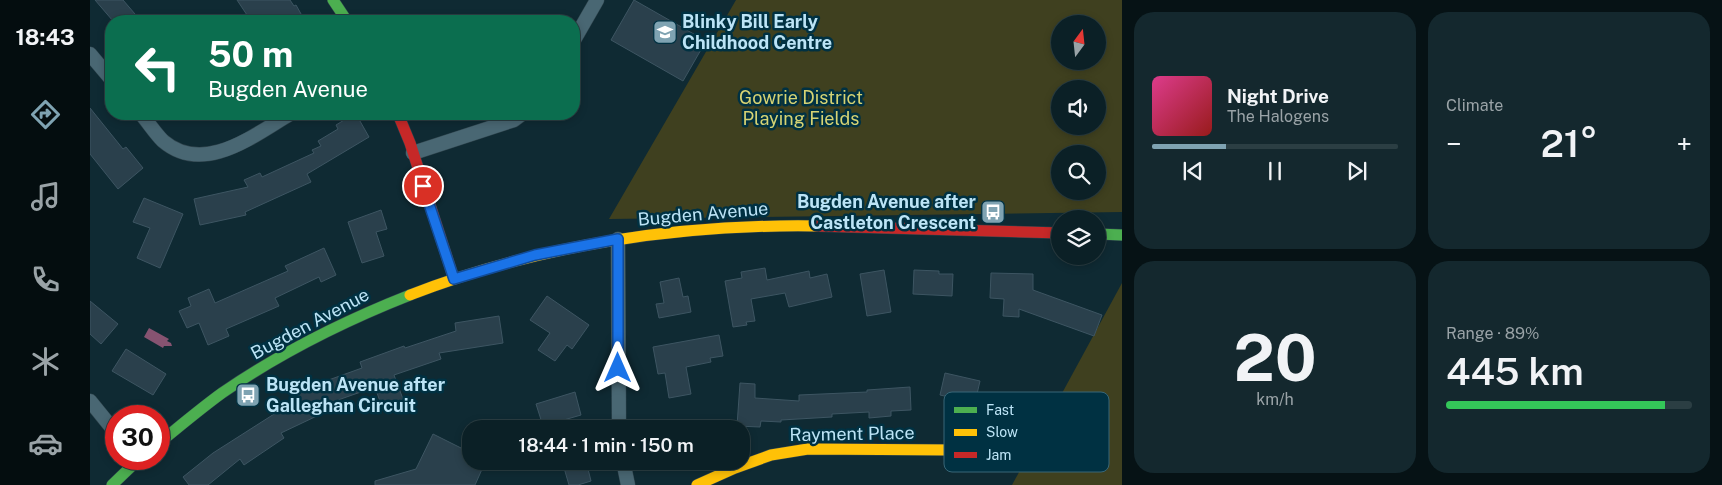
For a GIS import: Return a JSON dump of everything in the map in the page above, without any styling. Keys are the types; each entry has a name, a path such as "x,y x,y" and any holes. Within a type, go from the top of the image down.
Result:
{"street":[{"path":"333,0 343,15"},
{"path":"580,30 597,0"},
{"path":"90,54 105,72"},
{"path":"146,120 164,141 182,152 202,155 224,152 280,120"},
{"path":"400,120 454,279"},
{"path":"413,153 514,120"},
{"name":"Bugden Avenue","path":"170,434 212,400 290,351 370,310 454,279 535,255 659,233 741,226 899,227 1051,233"},
{"path":"1106,234 1122,235"},
{"path":"618,239 619,420"},
{"path":"90,401 105,419"},
{"name":"Rayment Place","path":"697,485 771,455 808,449 944,450"},
{"path":"112,485 127,470"},
{"path":"625,470 628,485"}],"green space":[{"name":"Gowrie District Playing Fields","path":"736,0 1122,0 1122,212 1106,212 1106,210 1051,210 1051,213 609,219"},
{"path":"1122,283 1122,485 1012,485 1019,472 1109,472 1109,392 1063,392"}],"shaded area":[{"path":"149,328 169,339 167,341 172,346 164,346 163,348 144,337"}],"building":[{"path":"95,0 123,0 136,15 108,15"},
{"path":"237,0 290,0 294,6 296,5 302,15 247,15"},
{"path":"634,0 706,41 683,81 611,40"},
{"path":"90,108 123,149 126,147 143,168 118,189 90,154"},
{"path":"344,120 359,120 369,137 307,174 311,182 245,212 246,215 200,225 194,199 248,187 244,180 260,173 262,177 314,153 312,150 321,146 318,141 338,129 336,125"},
{"path":"144,198 183,214 160,268 137,258 150,228 133,222"},
{"path":"381,210 387,229 376,232 384,256 362,263 348,222"},
{"path":"324,248 336,275 321,282 319,277 275,298 279,306 226,329 229,336 208,345 199,323 187,328 179,311 191,306 188,298 209,289 215,303 288,271 285,266"},
{"path":"765,268 767,280 809,271 810,278 827,274 832,297 789,307 785,293 751,299 755,321 746,322 747,325 733,327 725,281 742,278 741,272"},
{"path":"884,270 891,312 867,316 860,274"},
{"path":"914,270 939,271 939,274 953,274 952,296 913,294"},
{"path":"991,273 1033,274 1033,290 1102,315 1094,336 1019,309 1019,317 1003,316 1004,299 990,298"},
{"path":"679,278 683,297 688,296 691,312 659,318 656,304 664,303 660,282"},
{"path":"547,296 589,325 572,349 567,345 555,361 538,350 550,333 530,320"},
{"path":"90,301 118,324 101,344 90,334"},
{"path":"499,316 503,343 439,353 441,359 394,375 403,399 382,407 375,387 338,400 340,405 281,433 284,438 244,465 240,459 208,485 189,485 183,477 213,453 282,409 295,403 292,396 362,368 360,362 404,346 405,348 456,331 455,323"},
{"path":"719,335 723,356 710,358 711,362 686,367 691,394 669,398 665,373 658,374 653,347"},
{"path":"126,349 166,374 153,395 112,371"},
{"path":"945,373 980,381 977,392 944,392 944,396 940,395"},
{"path":"740,383 755,384 755,398 799,401 799,395 867,392 867,390 910,387 911,410 891,411 891,416 869,418 869,412 832,414 832,417 781,420 781,422 761,421 760,427 750,427 750,420 737,420"},
{"path":"575,392 581,415 564,420 541,420 536,404"},
{"path":"433,434 462,448 462,470 482,470 475,485 375,485 375,481 416,469"},
{"path":"565,470 588,470 591,481 578,485 569,485"}],"traffic: fast":[{"path":"333,0 343,15"},
{"path":"1106,234 1122,235"},
{"path":"170,434 222,393 267,364 337,327 410,295"},
{"path":"112,485 128,470"}],"traffic: slow":[{"path":"410,295 508,263 610,241 713,229 764,226 816,226"},
{"path":"697,485 771,455 808,449 944,450"}],"traffic: jam":[{"path":"400,120 410,143 454,279"},
{"path":"816,226 1051,233"}],"place":[{"name":"Blinky Bill Early Childhood Centre","path":"665,32"},
{"name":"Bugden Avenue after Castleton Crescent","path":"993,212"},
{"name":"Bugden Avenue after Galleghan Circuit","path":"248,395"}],"route":[{"path":"423,186 454,279 535,255 618,239 618,368"}]}
